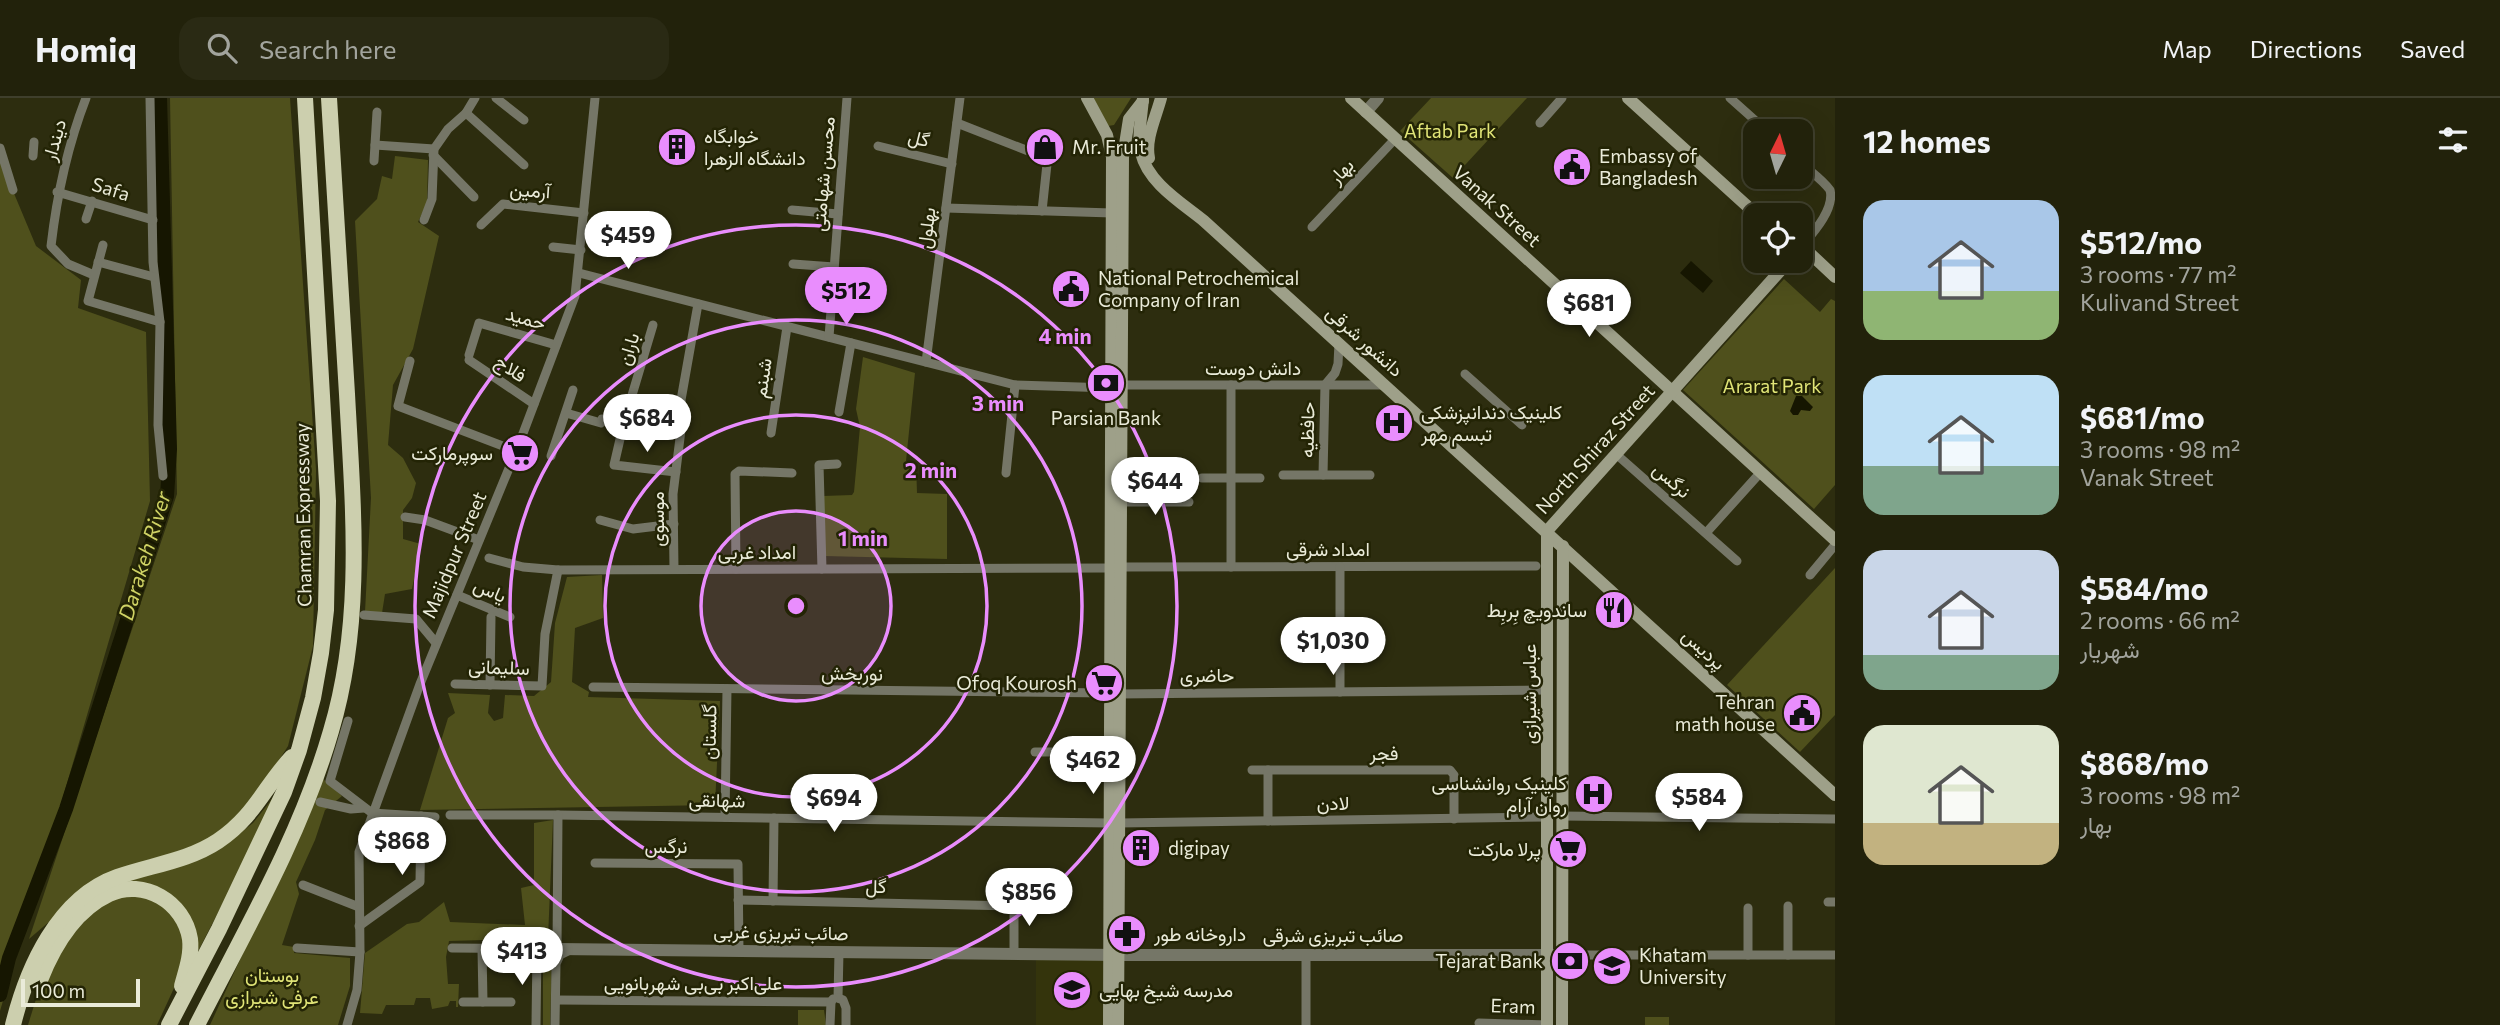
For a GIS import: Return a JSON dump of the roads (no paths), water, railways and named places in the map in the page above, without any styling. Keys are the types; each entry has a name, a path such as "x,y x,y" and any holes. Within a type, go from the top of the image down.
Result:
{"highway":[{"name":"Chamran Expressway","path":"173,1018 284,792 313,698 321,653 326,610 328,501 305,98"},
{"path":"197,1025 274,876 312,791 332,730 347,652 355,580 353,504 329,98"},
{"path":"13,1025 25,986 40,952 60,921 82,897 115,878 178,859 216,842 250,815 284,766 299,750"},
{"path":"23,1025 40,978 62,938 77,918 94,903 120,890 134,889 156,894 177,909 189,938 190,957 173,1018"}],"main road":[{"path":"1161,98 1149,136 1147,151 1150,163 1166,183 1196,209 1204,221"},
{"name":"Vanak Street","path":"1351,98 1835,540"},
{"path":"1628,98 1744,203"},
{"path":"1639,98 1755,203"},
{"path":"1116,387 1123,157 1129,120 1143,99"},
{"name":"دانشور شرقی","path":"1143,99 1141,154 1161,186 1204,221 1547,531"},
{"path":"1086,101 1107,135 1111,149 1116,387 1114,954 1118,1025"},
{"path":"1813,259 1835,277"},
{"path":"1813,262 1835,285"},
{"name":"North Shiraz Street","path":"1547,531 1778,273"},
{"path":"1115,568 1120,502 1116,442"},
{"name":"پردیس","path":"1547,531 1835,795"},
{"name":"عباس شیرازی","path":"1547,531 1547,1025"},
{"name":"عباس شیرازی","path":"1562,1025 1563,545"},
{"path":"1563,575 1575,565 1588,569"},
{"path":"1114,823 1110,752 1115,694"},
{"path":"1109,1025 1114,954"}],"street":[{"name":"دیندار","path":"86,98 71,135 57,192 51,246 68,264 94,275"},
{"path":"150,98 154,277 160,322 158,425 163,476"},
{"path":"424,220 432,199 433,152 448,128 466,113 475,98"},
{"path":"496,98 524,120"},
{"name":"Majidpur Street","path":"347,1025 357,990 360,952 358,857 436,643 516,451 575,296 595,98"},
{"name":"محسن شهامتی","path":"829,337 847,98"},
{"name":"بهلول","path":"926,362 960,98"},
{"path":"1366,112 1378,98"},
{"path":"1540,123 1562,98"},
{"path":"1730,98 1754,119"},
{"path":"374,161 377,112"},
{"path":"466,113 524,165"},
{"path":"957,123 1041,156 1045,160 1047,164 1042,211"},
{"name":"بهار","path":"1312,227 1395,138"},
{"path":"33,156 34,142"},
{"path":"375,145 433,152 474,197"},
{"name":"گل","path":"878,146 952,164"},
{"path":"0,148 13,190"},
{"path":"1813,174 1830,190 1833,197 1830,214 1813,235"},
{"name":"Safa","path":"57,192 153,220"},
{"path":"86,219 92,201"},
{"name":"آرمین","path":"481,225 503,204 584,213"},
{"path":"946,208 1112,213"},
{"path":"792,211 838,214"},
{"path":"103,244 88,302 160,322"},
{"path":"553,247 581,250"},
{"path":"98,262 154,277"},
{"path":"793,264 834,267"},
{"name":"دانش دوست","path":"579,274 1015,385 1385,385"},
{"name":"موسوی","path":"674,569 673,494 683,414 681,400 698,304"},
{"name":"حمید","path":"469,358 479,323 556,345"},
{"name":"باران","path":"653,325 614,465 676,472"},
{"name":"شبنم","path":"771,433 787,327"},
{"path":"839,412 852,343"},
{"path":"1325,385 1335,373 1339,343"},
{"name":"فلاح","path":"469,358 534,404"},
{"path":"410,362 398,406 516,451"},
{"path":"1465,374 1522,425"},
{"path":"1006,473 1015,385"},
{"path":"1231,385 1231,567"},
{"name":"حافظیه","path":"1323,475 1325,385"},
{"path":"551,456 573,390"},
{"path":"566,413 601,423 602,419 624,422"},
{"name":"نرگس","path":"1616,454 1737,561"},
{"path":"822,569 819,465 837,464"},
{"path":"736,569 735,474 739,471 792,473"},
{"path":"1706,533 1760,473"},
{"name":"حافظیه","path":"1283,475 1370,475"},
{"path":"1202,478 1260,478"},
{"path":"1120,502 1189,502"},
{"path":"405,517 425,520 479,540"},
{"path":"600,520 633,529 674,524"},
{"path":"1810,575 1835,545"},
{"name":"امداد غربی","path":"489,558 523,567 558,570 1115,568"},
{"name":"امداد شرقی","path":"1115,568 1536,566"},
{"path":"1340,567 1340,692"},
{"name":"سلیمانی","path":"455,684 542,686 545,634 558,570"},
{"name":"یاس","path":"457,595 510,617"},
{"path":"364,615 416,619 436,643"},
{"path":"490,685 491,617"},
{"name":"نوربخش","path":"593,687 1115,694"},
{"name":"گلستان","path":"725,817 727,689"},
{"name":"حاضری","path":"1115,694 1548,690"},
{"path":"348,721 330,781 372,813 435,817"},
{"path":"1035,752 1110,752"},
{"name":"فجر","path":"1252,770 1450,770 1454,775 1454,818"},
{"path":"1268,770 1268,821"},
{"path":"320,802 351,809 363,808"},
{"path":"555,1025 557,959 564,949 558,815"},
{"name":"شهانقی","path":"450,816 558,815 1114,823"},
{"path":"359,926 420,882 421,816"},
{"name":"لادن","path":"1114,823 1548,817"},
{"path":"1562,817 1835,819"},
{"path":"773,901 774,818"},
{"name":"نرگس","path":"595,863 738,864 738,900"},
{"path":"303,885 359,907"},
{"path":"738,900 739,951"},
{"name":"گل","path":"738,900 1014,906 1014,953"},
{"path":"1788,906 1788,955"},
{"path":"1748,908 1748,955"},
{"path":"298,948 360,952"},
{"name":"صائب تبریزی غربی","path":"452,948 1114,954"},
{"path":"482,949 483,1002"},
{"path":"536,1025 537,949"},
{"path":"830,1025 839,952"},
{"name":"صائب تبریزی شرقی","path":"1114,954 1547,955"},
{"path":"1306,955 1306,1025"},
{"path":"1547,955 1835,956"},
{"name":"علی‌اکبر بی‌بی شهربانویی","path":"556,1000 834,1000"},
{"path":"834,1000 843,1000 845,1003 846,1025"},
{"path":"463,1002 511,1002"},
{"name":"Eram","path":"1479,1023 1547,1025"}],"waterway":[{"name":"Darakeh River","path":"0,995 9,958 66,809 167,496 170,449 160,98"}],"place":[{"name":"خوابگاه دانشگاه الزهرا","path":"677,147"},
{"name":"Mr. Fruit","path":"1045,147"},
{"name":"Embassy of Bangladesh","path":"1572,167"},
{"name":"National Petrochemical Company of Iran","path":"1071,289"},
{"name":"Parsian Bank","path":"1106,383"},
{"name":"کلینیک دندانپزشکی تبسم مهر","path":"1394,423"},
{"name":"سوپرمارکت","path":"520,453"},
{"name":"ساندویچ بِربِط","path":"1614,610"},
{"name":"Ofoq Kourosh","path":"1104,683"},
{"name":"Tehran math house","path":"1802,713"},
{"name":"کلینیک روانشناسی روان آرام","path":"1594,794"},
{"name":"digipay","path":"1141,848"},
{"name":"پرلا مارکت","path":"1568,849"},
{"name":"داروخانه طور","path":"1127,934"},
{"name":"Tejarat Bank","path":"1570,961"},
{"name":"Khatam University","path":"1612,966"},
{"name":"مدرسه شیخ بهایی","path":"1072,990"}],"park label":[{"name":"Aftab Park","path":"1450,131"},
{"name":"Ararat Park","path":"1772,386"},
{"name":"بوستان عرفی شیرازی","path":"272,986"}]}
